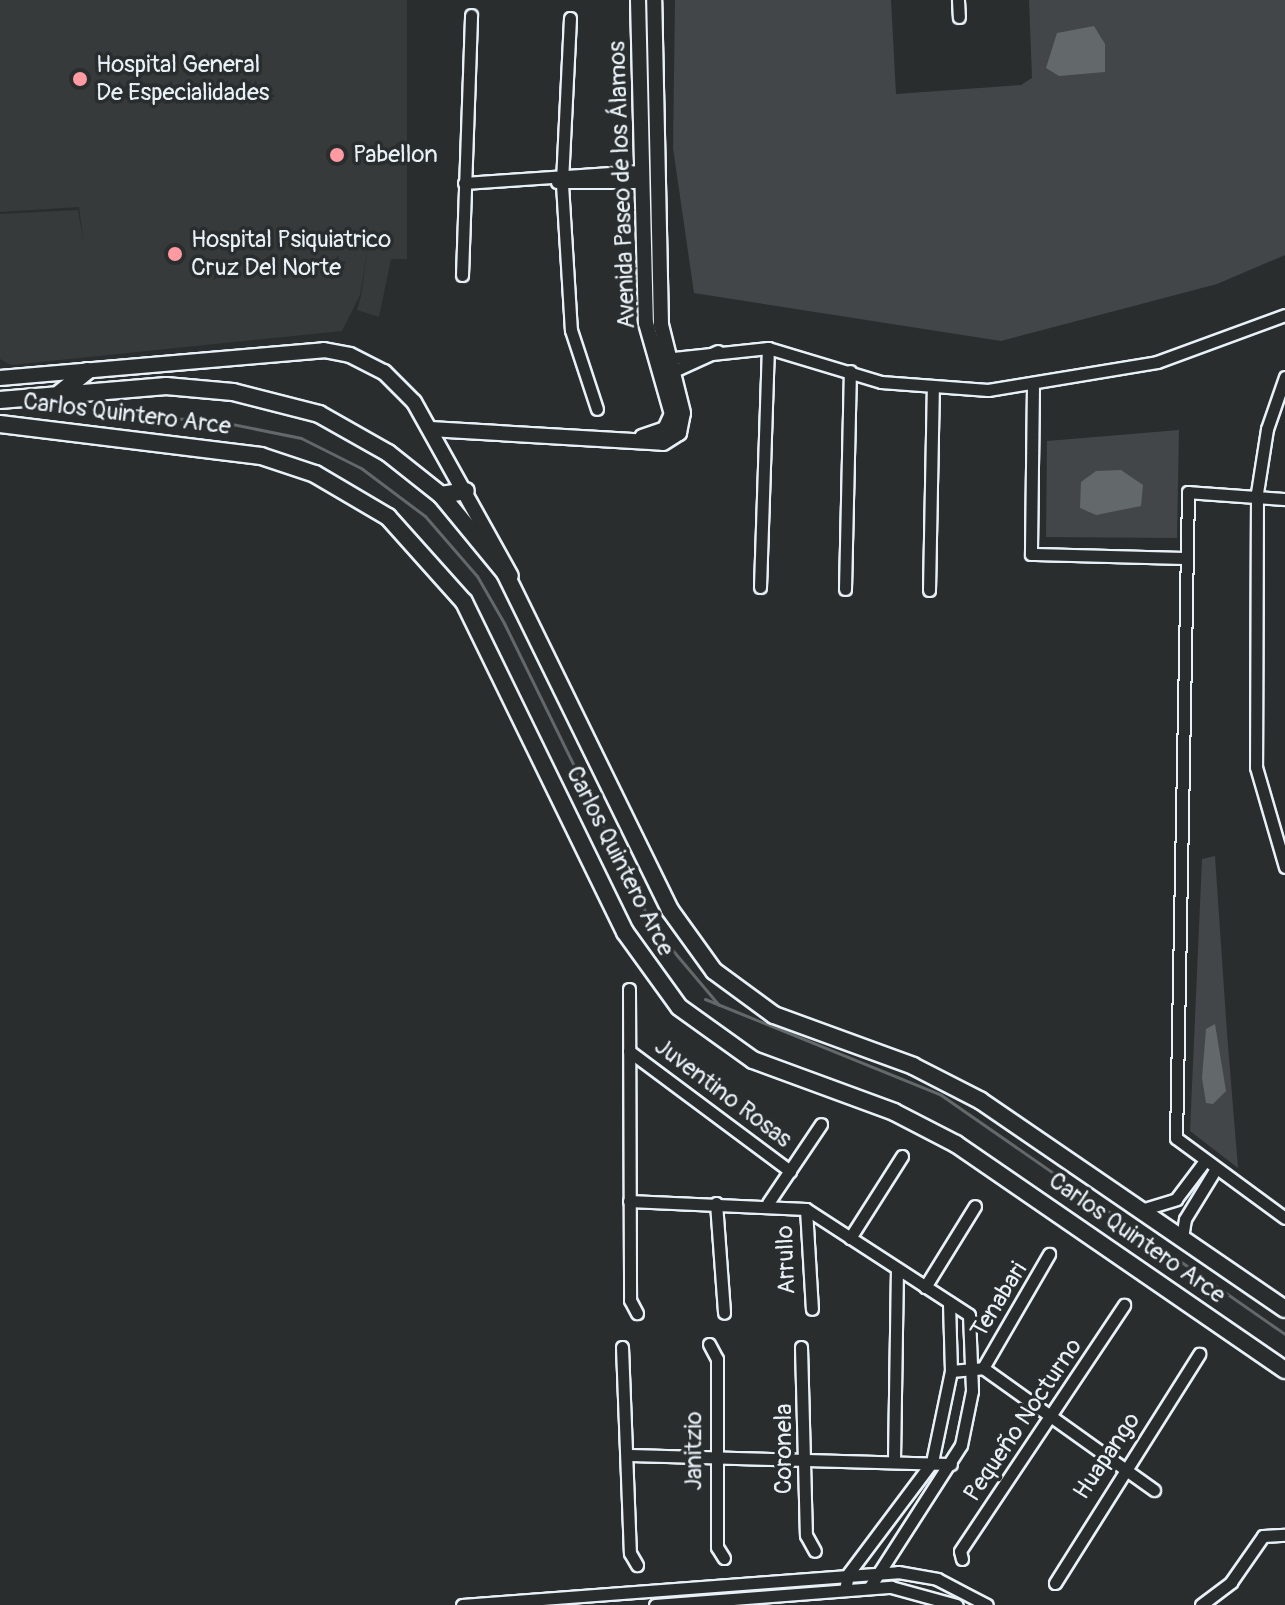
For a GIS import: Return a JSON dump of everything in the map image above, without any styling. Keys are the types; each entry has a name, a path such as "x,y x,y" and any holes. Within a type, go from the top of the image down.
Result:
{"main road":[{"path":"59,393 87,371"},
{"name":"Carlos Quintero Arce","path":"0,400 59,393 199,388 288,404 379,447 441,495 486,545 521,603 670,910 714,971 774,1015 913,1066 981,1101 1285,1309"},
{"name":"Carlos Quintero Arce","path":"0,424 261,456 341,486 388,517 464,602 625,932 679,1007 753,1060 894,1112 956,1144 1285,1370"},
{"path":"441,495 466,491"}],"street":[{"name":"Avenida Paseo de los Álamos","path":"637,439 672,439 683,413 660,360 648,213 638,0"},
{"name":"Avenida Paseo de los Álamos","path":"648,213 640,176 646,136 654,0"},
{"path":"958,0 959,17"},
{"path":"462,275 471,15"},
{"path":"570,18 562,184 571,330 597,409"},
{"path":"464,183 550,178 562,171 640,176"},
{"path":"550,178 562,184 640,176"},
{"path":"660,360 718,351 768,348 850,371 933,388 1033,385 1157,362 1285,315"},
{"path":"760,587 768,348"},
{"path":"0,378 334,351 392,378 430,429 466,491 521,603"},
{"path":"665,375 718,351"},
{"path":"845,589 850,371"},
{"name":"Avenida Paseo de los Álamos","path":"637,439 670,422 665,375"},
{"path":"1285,377 1267,429 1257,493 1256,767 1285,867"},
{"path":"1033,385 1031,554 1187,558"},
{"path":"929,590 933,388"},
{"path":"430,429 637,439"},
{"path":"1285,499 1257,493 1189,489 1176,1138 1204,1162 1285,1218"},
{"path":"629,989 629,1201 637,1313"},
{"name":"Juventino Rosas","path":"629,1051 790,1171"},
{"path":"768,1203 821,1124"},
{"path":"850,1238 902,1156"},
{"path":"1141,1210 1166,1206 1185,1191 1204,1162"},
{"path":"1182,1238 1197,1198 1215,1170"},
{"path":"1185,1191 1197,1198"},
{"path":"629,1201 768,1203 806,1209 969,1315 977,1369 967,1425 951,1464 870,1587"},
{"path":"716,1203 724,1313"},
{"path":"925,1287 975,1206"},
{"name":"Arrullo","path":"806,1209 806,1301 812,1309"},
{"name":"Tenabari","path":"977,1369 1049,1254"},
{"path":"894,1459 897,1269"},
{"path":"845,1590 848,1574 932,1462 951,1371 949,1302"},
{"name":"Pequeño Nocturno","path":"962,1559 960,1551 1124,1305"},
{"name":"Janitzio","path":"709,1344 717,1359 717,1547 724,1558"},
{"path":"622,1347 630,1553 637,1565"},
{"name":"Coronela","path":"801,1347 806,1535 815,1551"},
{"name":"Huapango","path":"1055,1583 1199,1354"},
{"path":"951,1371 977,1369 1052,1417 1154,1490"},
{"path":"627,1455 894,1459 951,1464"},
{"path":"1201,1605 1231,1582 1263,1536 1285,1535"},
{"path":"462,1605 557,1601 877,1573 937,1579 987,1605"},
{"path":"655,1605 870,1587 920,1591 957,1605"}],"shaded area":[{"path":"0,0 407,0 407,259 391,259 379,317 357,310 361,296 368,246 360,295 342,331 11,365 0,359 0,214 78,210 84,244 79,207 0,212"},
{"path":"675,0 891,0 896,94 1021,85 1032,78 1029,0 1285,0 1285,255 1217,284 1001,341 694,293 673,148"},
{"path":"1094,26 1105,44 1105,72 1059,76 1046,68 1057,33"},
{"path":"1179,430 1177,538 1046,537 1047,441"},
{"path":"1121,470 1143,485 1141,506 1096,515 1080,508 1081,482 1096,471"},
{"path":"1215,856 1238,1168 1190,1131 1202,859"},
{"path":"1215,1024 1226,1091 1213,1104 1206,1103 1202,1078 1206,1029"}],"waterway":[{"path":"112,418 207,419 301,438 361,468 425,516 477,576 504,623 653,927 719,1005"},
{"path":"705,999 941,1095 1285,1334"}],"place":[{"name":"Hospital General De Especialidades","path":"80,79"},
{"name":"Pabellon","path":"337,155"},
{"name":"Hospital Psiquiatrico Cruz Del Norte","path":"175,254"}]}
